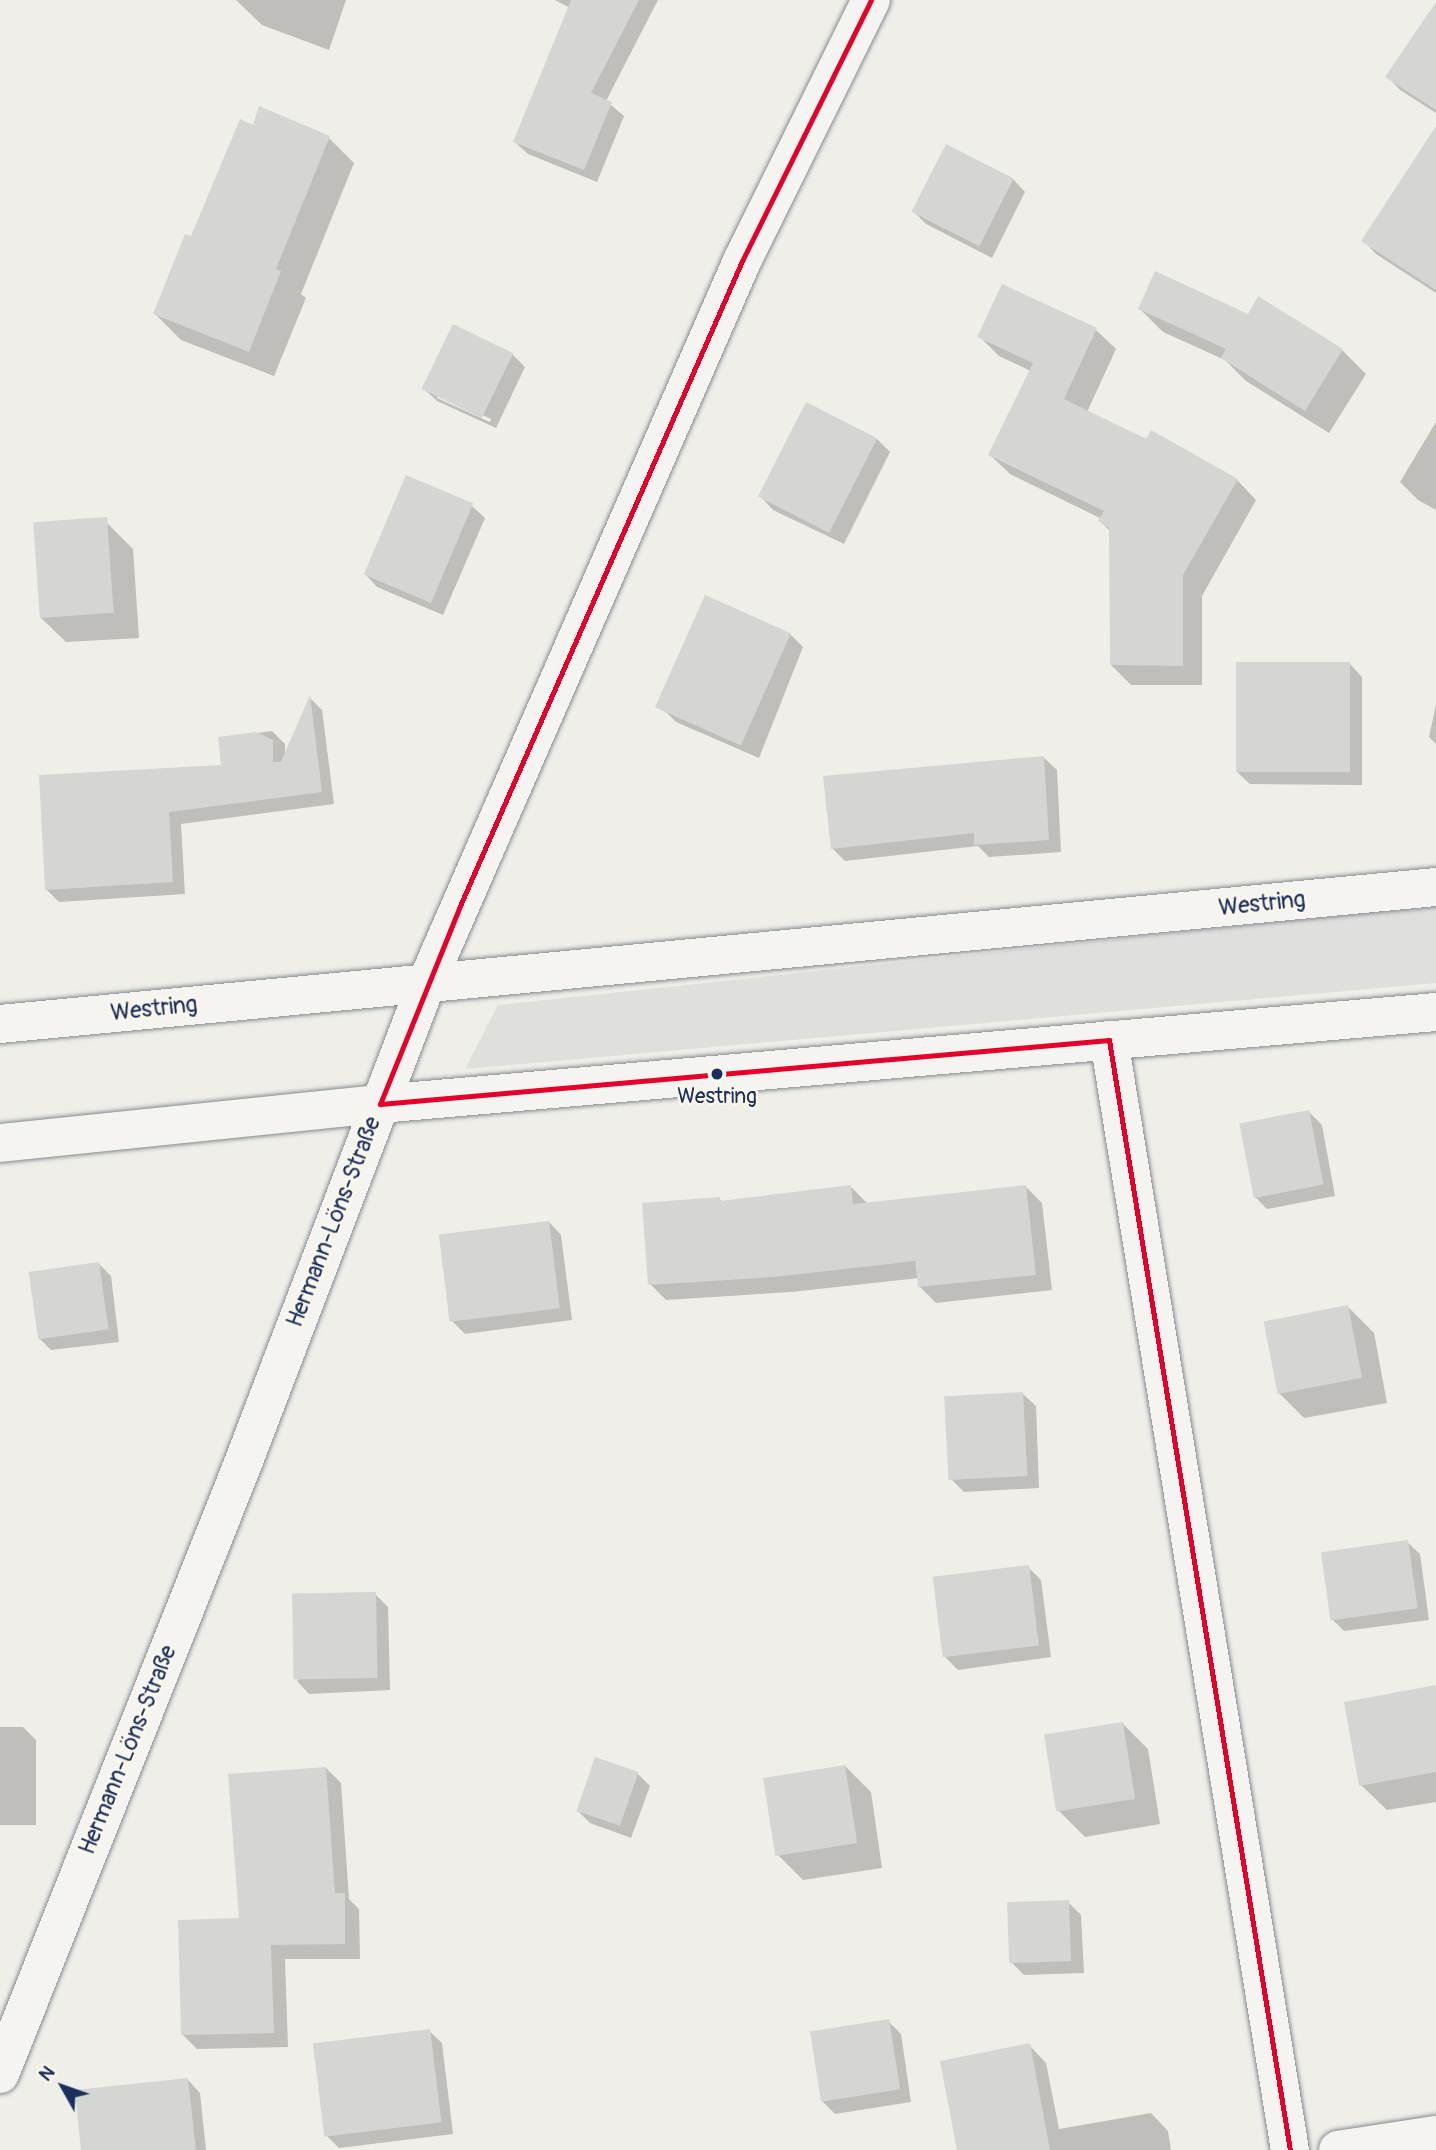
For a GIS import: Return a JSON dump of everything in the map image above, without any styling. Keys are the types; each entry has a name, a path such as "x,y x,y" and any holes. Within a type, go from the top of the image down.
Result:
{"street":[{"name":"Hermann-Löns-Straße","path":"0,2074 242,1466 428,982 742,261 871,0"},
{"name":"Westring","path":"0,1024 1436,887"},
{"path":"0,1143 380,1104 1436,1012"},
{"path":"1109,1040 1290,2150"},
{"path":"1338,2150 1436,2135"}],"shaded area":[{"path":"1436,905 1436,983 465,1069 498,1005"}],"building":[{"path":"571,0 639,0 591,93 612,102 584,170 513,142"},
{"path":"1436,2 1436,110 1385,77"},
{"path":"259,106 330,136 276,269 281,271 249,352 153,314 185,234 191,236 240,119 253,125"},
{"path":"1436,126 1436,290 1361,241"},
{"path":"946,144 1014,179 979,246 911,212"},
{"path":"1155,271 1248,314 1258,296 1343,349 1305,411 1221,358 1226,349 1138,309"},
{"path":"1002,284 1097,328 1064,399 1146,439 1151,430 1238,479 1183,575 1183,666 1110,665 1109,528 1098,521 1104,511 988,455 1033,363 977,337"},
{"path":"453,324 513,353 482,418 421,389"},
{"path":"806,402 877,438 829,533 758,496"},
{"path":"406,475 473,504 431,603 364,574"},
{"path":"107,517 114,613 40,618 33,522"},
{"path":"705,595 791,633 741,746 655,707"},
{"path":"1236,662 1350,662 1350,772 1236,772"},
{"path":"310,695 322,792 169,812 173,882 45,890 39,775 221,765 218,737 256,732 273,740 273,762 281,762"},
{"path":"1044,756 1049,840 974,845 974,833 831,849 823,776"},
{"path":"1309,1110 1324,1185 1254,1198 1239,1124"},
{"path":"851,1185 853,1204 1026,1185 1036,1275 918,1287 915,1261 774,1277 648,1285 642,1203 720,1197 720,1201"},
{"path":"549,1221 560,1308 450,1322 439,1235"},
{"path":"99,1262 108,1329 38,1339 29,1272"},
{"path":"1348,1305 1362,1378 1278,1394 1264,1321"},
{"path":"1023,1392 1027,1476 949,1480 944,1396"},
{"path":"1408,1540 1418,1608 1330,1621 1321,1552"},
{"path":"1029,1565 1039,1645 943,1657 933,1577"},
{"path":"376,1592 378,1678 294,1679 292,1593"},
{"path":"1436,1685 1436,1772 1359,1786 1344,1702"},
{"path":"1123,1722 1135,1799 1056,1812 1044,1735"},
{"path":"595,1757 638,1772 620,1826 576,1811"},
{"path":"845,1765 857,1843 775,1856 763,1778"},
{"path":"326,1767 335,1893 345,1893 345,1944 271,1945 274,2033 181,2035 178,1920 239,1918 228,1774"},
{"path":"1069,1900 1071,1961 1009,1963 1007,1902"},
{"path":"889,2019 900,2089 821,2102 810,2032"},
{"path":"430,2029 441,2122 324,2137 313,2043"},
{"path":"1030,2043 1050,2150 957,2150 940,2061"},
{"path":"188,2078 196,2150 81,2150 75,2090"}],"transit line":[{"path":"380,1104 459,908 742,261 871,0"},
{"path":"1109,1040 1290,2150"},
{"path":"380,1104 1109,1040"}],"place":[{"name":"Westring","path":"717,1074"}]}
